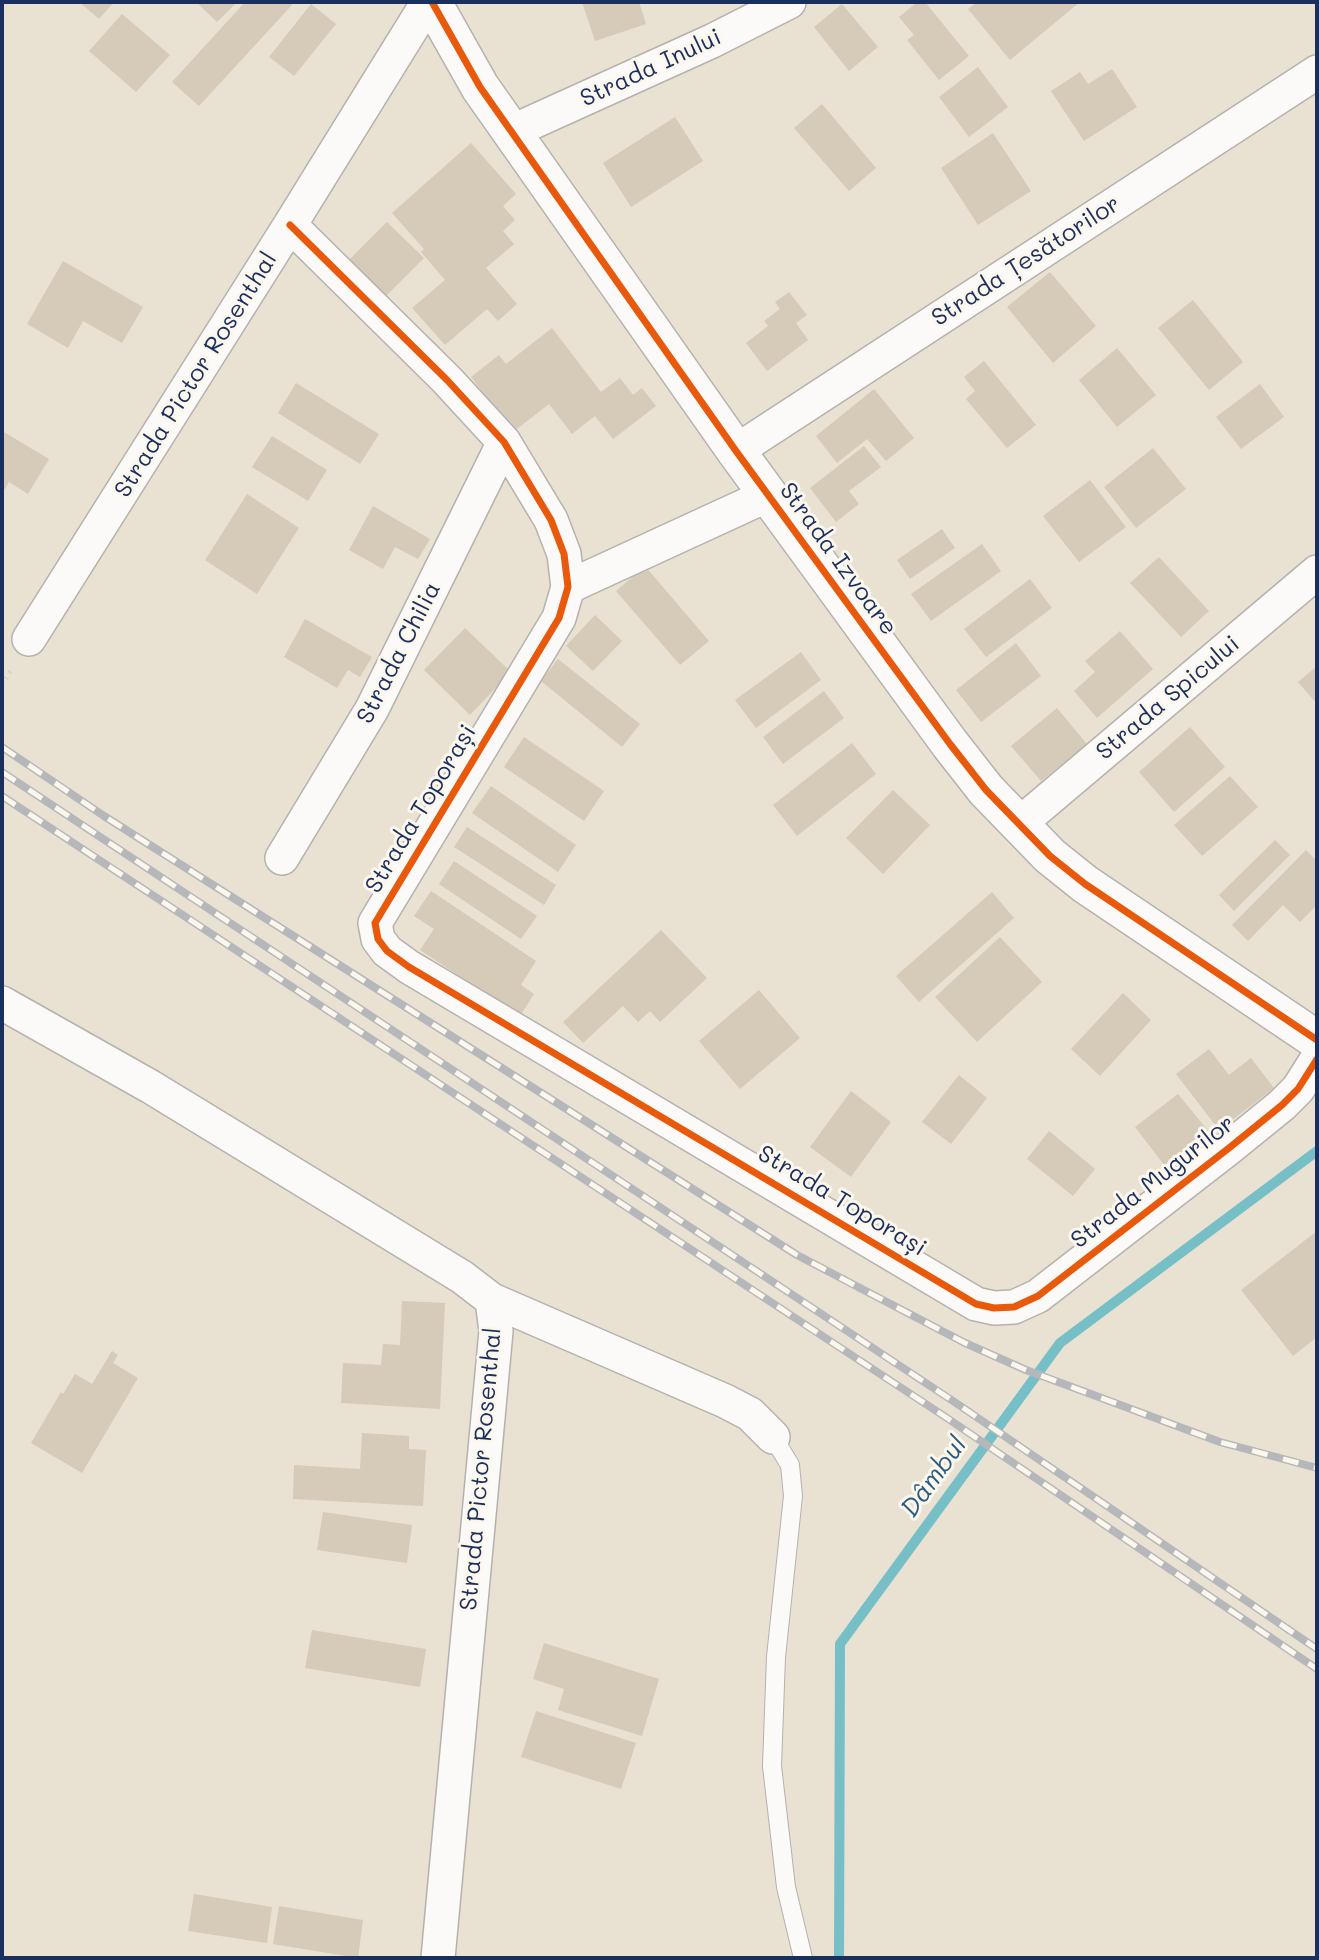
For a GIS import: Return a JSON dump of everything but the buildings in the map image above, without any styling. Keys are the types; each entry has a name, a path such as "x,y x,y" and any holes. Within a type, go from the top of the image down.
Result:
{"street":[{"name":"Strada Izvoare","path":"430,2 480,87 736,451 950,744 1018,825 1050,856 1085,884 1317,1040"},
{"name":"Strada Pictor Rosenthal","path":"29,639 430,2"},
{"name":"Strada Inului","path":"512,132 712,41 789,2"},
{"name":"Strada Țesătorilor","path":"736,451 1317,72"},
{"name":"Strada Toporași","path":"290,225 447,380 505,442 551,520 564,554 568,587 559,618 375,923 378,939 387,951 409,967 976,1304 994,1308"},
{"name":"Strada Chilia","path":"282,858 372,709 505,442"},
{"path":"568,587 768,495"},
{"name":"Strada Spicului","path":"1018,825 1317,572"},
{"name":"Strada Pictor Rosenthal","path":"2,1003 174,1101 462,1277 492,1300 496,1331 438,1958"},
{"name":"Strada Mugurilor","path":"994,1308 1014,1307 1038,1296 1230,1148 1298,1089 1317,1059"},
{"path":"492,1300 725,1401 750,1414 773,1437"}],"lane":[{"path":"773,1437 790,1465 793,1496 776,1657 772,1766 786,1887 803,1958"}],"waterway":[{"name":"Dâmbul","path":"839,1958 840,1644 1060,1343 1317,1151"}],"railway":[{"path":"2,747 104,816 797,1255 965,1343 1026,1370 1220,1442 1317,1468"},
{"path":"2,772 953,1401 1317,1649"},
{"path":"2,796 944,1416 1317,1669"}],"cycle path":[{"path":"432,2 480,87 736,451 986,790 1050,856 1085,884 1317,1040"},
{"path":"290,225 447,380 504,442 551,520 564,554 568,587 559,618 375,923 378,939 387,951 409,967 976,1304 994,1308 1014,1307 1038,1296 1282,1105 1298,1089 1317,1059"}]}
